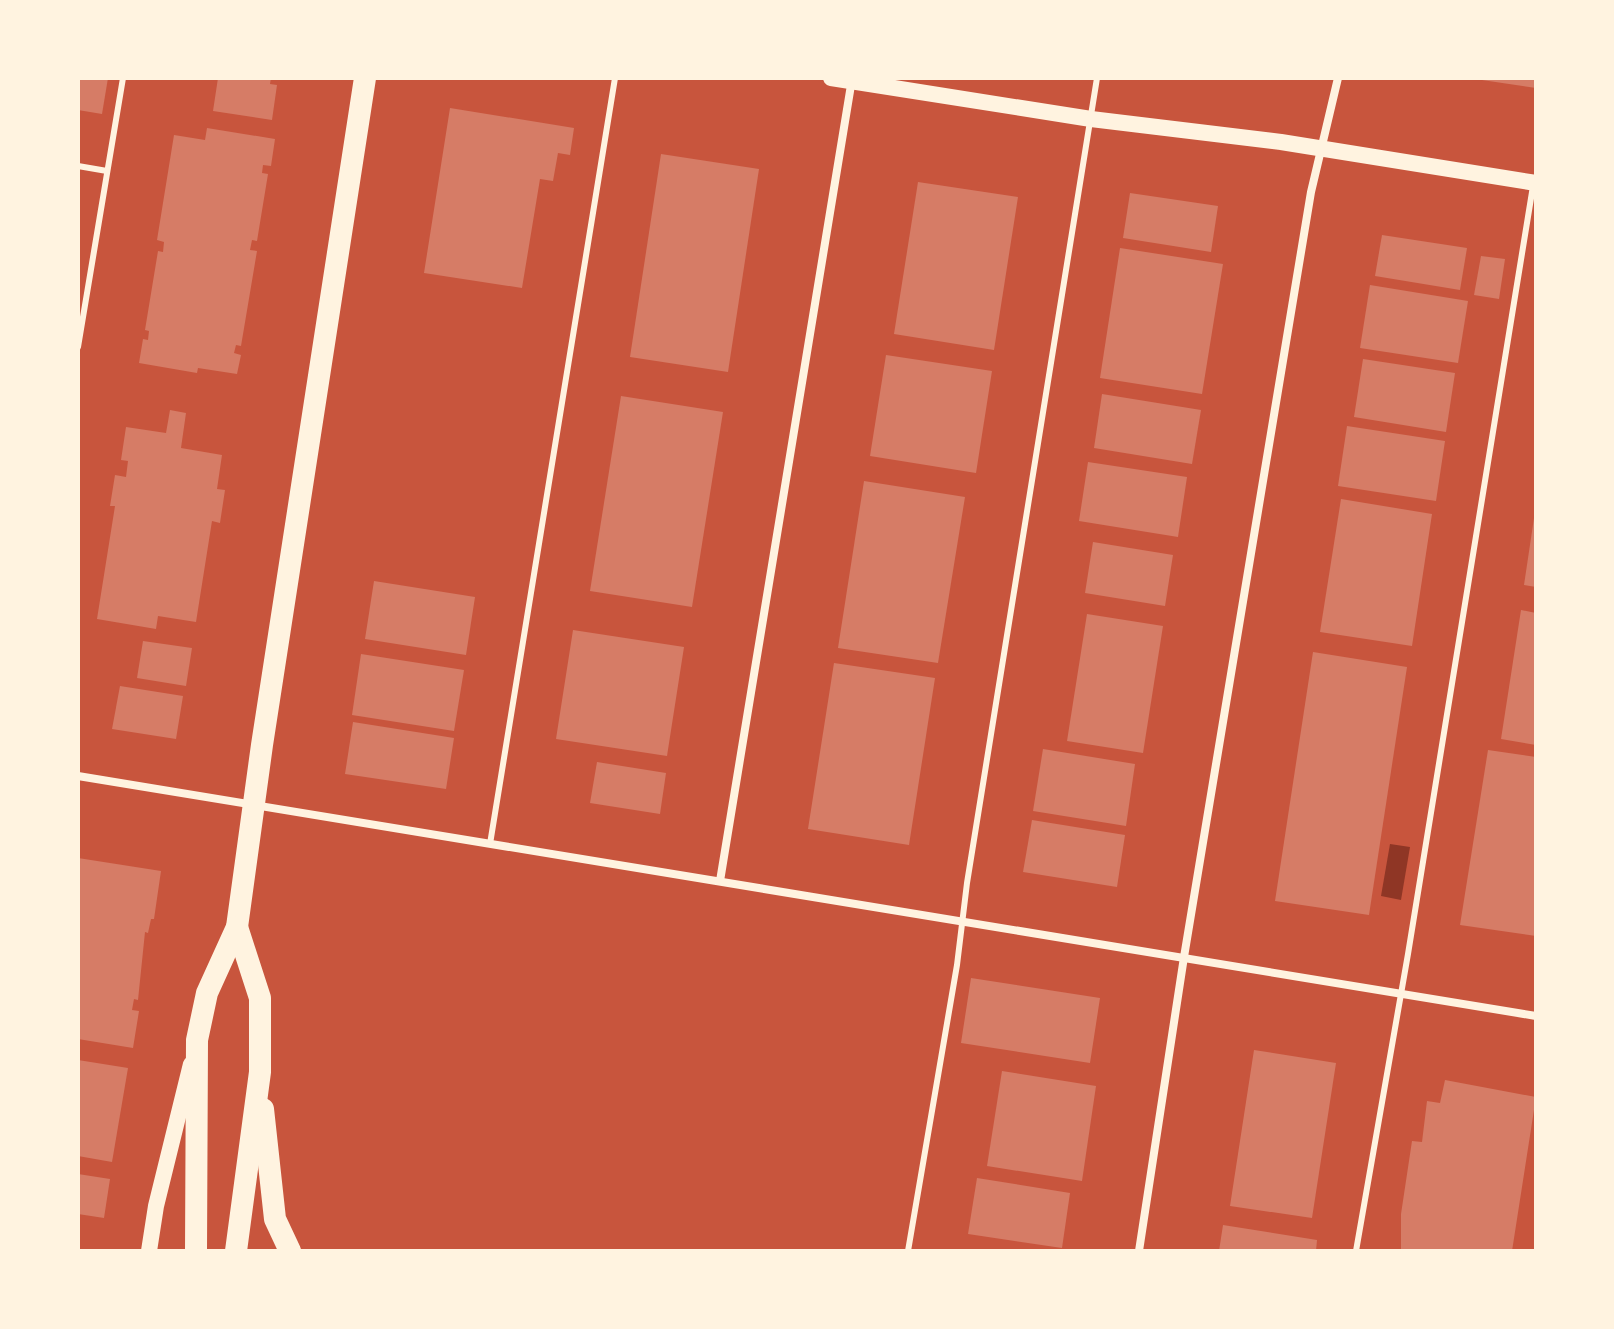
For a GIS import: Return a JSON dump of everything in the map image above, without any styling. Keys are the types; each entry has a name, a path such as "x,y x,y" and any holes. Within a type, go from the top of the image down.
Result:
{"highway":[{"path":"196,1251 197,1040 207,993 237,927 365,78"},
{"path":"237,927 260,998 260,1072 271,1197 275,1219 290,1251"},
{"path":"236,1251 260,1072"}],"main road":[{"path":"831,78 1091,119 1323,148 1535,183"},
{"path":"149,1251 156,1206 197,1040"}],"street":[{"path":"1139,1251 1184,957 1311,192 1338,78"},
{"path":"720,881 852,80"},
{"path":"78,776 1536,1016"}],"lane":[{"path":"78,347 123,78"},
{"path":"489,845 615,78"},
{"path":"908,1251 1097,78"},
{"path":"78,166 107,171"},
{"path":"1356,1251 1535,183"}],"shaded area":[{"path":"1390,844 1410,847 1401,900 1381,896"}],"building":[{"path":"78,78 108,78 102,114 78,110"},
{"path":"218,78 271,78 270,84 277,85 272,120 213,111"},
{"path":"1536,78 1536,88 1482,80"},
{"path":"450,108 574,128 570,155 558,153 553,181 540,179 522,288 424,273"},
{"path":"207,128 275,139 271,166 263,165 262,173 268,174 257,241 252,240 250,250 257,251 241,346 236,345 234,353 241,355 237,374 198,368 197,373 139,363 143,339 148,340 149,331 145,330 158,251 163,252 164,242 157,240 174,135 205,140"},
{"path":"661,154 759,169 728,372 630,357"},
{"path":"918,182 1018,197 994,350 894,334"},
{"path":"1130,193 1218,206 1211,252 1123,238"},
{"path":"1382,235 1467,248 1460,290 1375,276"},
{"path":"1120,248 1223,264 1202,394 1100,378"},
{"path":"1481,256 1505,259 1499,299 1474,295"},
{"path":"1370,285 1468,301 1458,363 1360,348"},
{"path":"886,355 992,371 976,473 870,456"},
{"path":"1363,359 1455,373 1446,432 1354,417"},
{"path":"1102,394 1201,410 1192,464 1094,448"},
{"path":"621,396 723,412 692,607 590,591"},
{"path":"170,410 186,413 181,448 222,455 217,489 225,490 220,523 212,521 196,622 158,616 156,629 97,619 115,506 110,506 115,475 126,477 128,461 121,460 126,427 166,433"},
{"path":"1347,426 1445,441 1436,501 1338,486"},
{"path":"1088,462 1187,477 1178,537 1079,521"},
{"path":"864,481 965,497 938,663 838,648"},
{"path":"1341,499 1432,514 1412,646 1320,632"},
{"path":"1536,518 1536,587 1524,585"},
{"path":"1093,542 1173,555 1165,606 1085,593"},
{"path":"374,581 475,597 466,655 365,639"},
{"path":"1521,610 1536,613 1536,745 1501,739"},
{"path":"1087,614 1163,626 1143,753 1067,741"},
{"path":"573,630 684,647 667,756 556,739"},
{"path":"143,641 192,648 186,686 137,678"},
{"path":"1313,652 1407,667 1369,915 1275,901"},
{"path":"361,654 464,670 454,731 352,715"},
{"path":"834,663 935,678 909,845 808,829"},
{"path":"120,686 183,696 176,739 112,729"},
{"path":"353,722 454,738 446,789 345,774"},
{"path":"1043,749 1135,764 1126,826 1033,811"},
{"path":"1488,750 1536,757 1536,936 1460,925"},
{"path":"597,762 666,773 660,814 590,803"},
{"path":"1032,820 1125,835 1117,887 1023,872"},
{"path":"78,858 161,871 154,919 151,919 148,933 145,932 138,1000 134,999 132,1010 139,1011 133,1048 78,1039"},
{"path":"971,978 1100,998 1090,1063 961,1043"},
{"path":"1254,1050 1336,1063 1312,1218 1230,1206"},
{"path":"78,1060 128,1068 112,1162 78,1156"},
{"path":"1002,1071 1096,1086 1082,1181 987,1166"},
{"path":"1445,1080 1536,1097 1512,1251 1401,1251 1401,1214 1412,1141 1422,1142 1427,1101 1440,1103"},
{"path":"78,1174 110,1179 104,1218 78,1214"},
{"path":"977,1178 1070,1193 1062,1248 968,1234"},
{"path":"1223,1225 1317,1240 1316,1251 1219,1251"}]}
